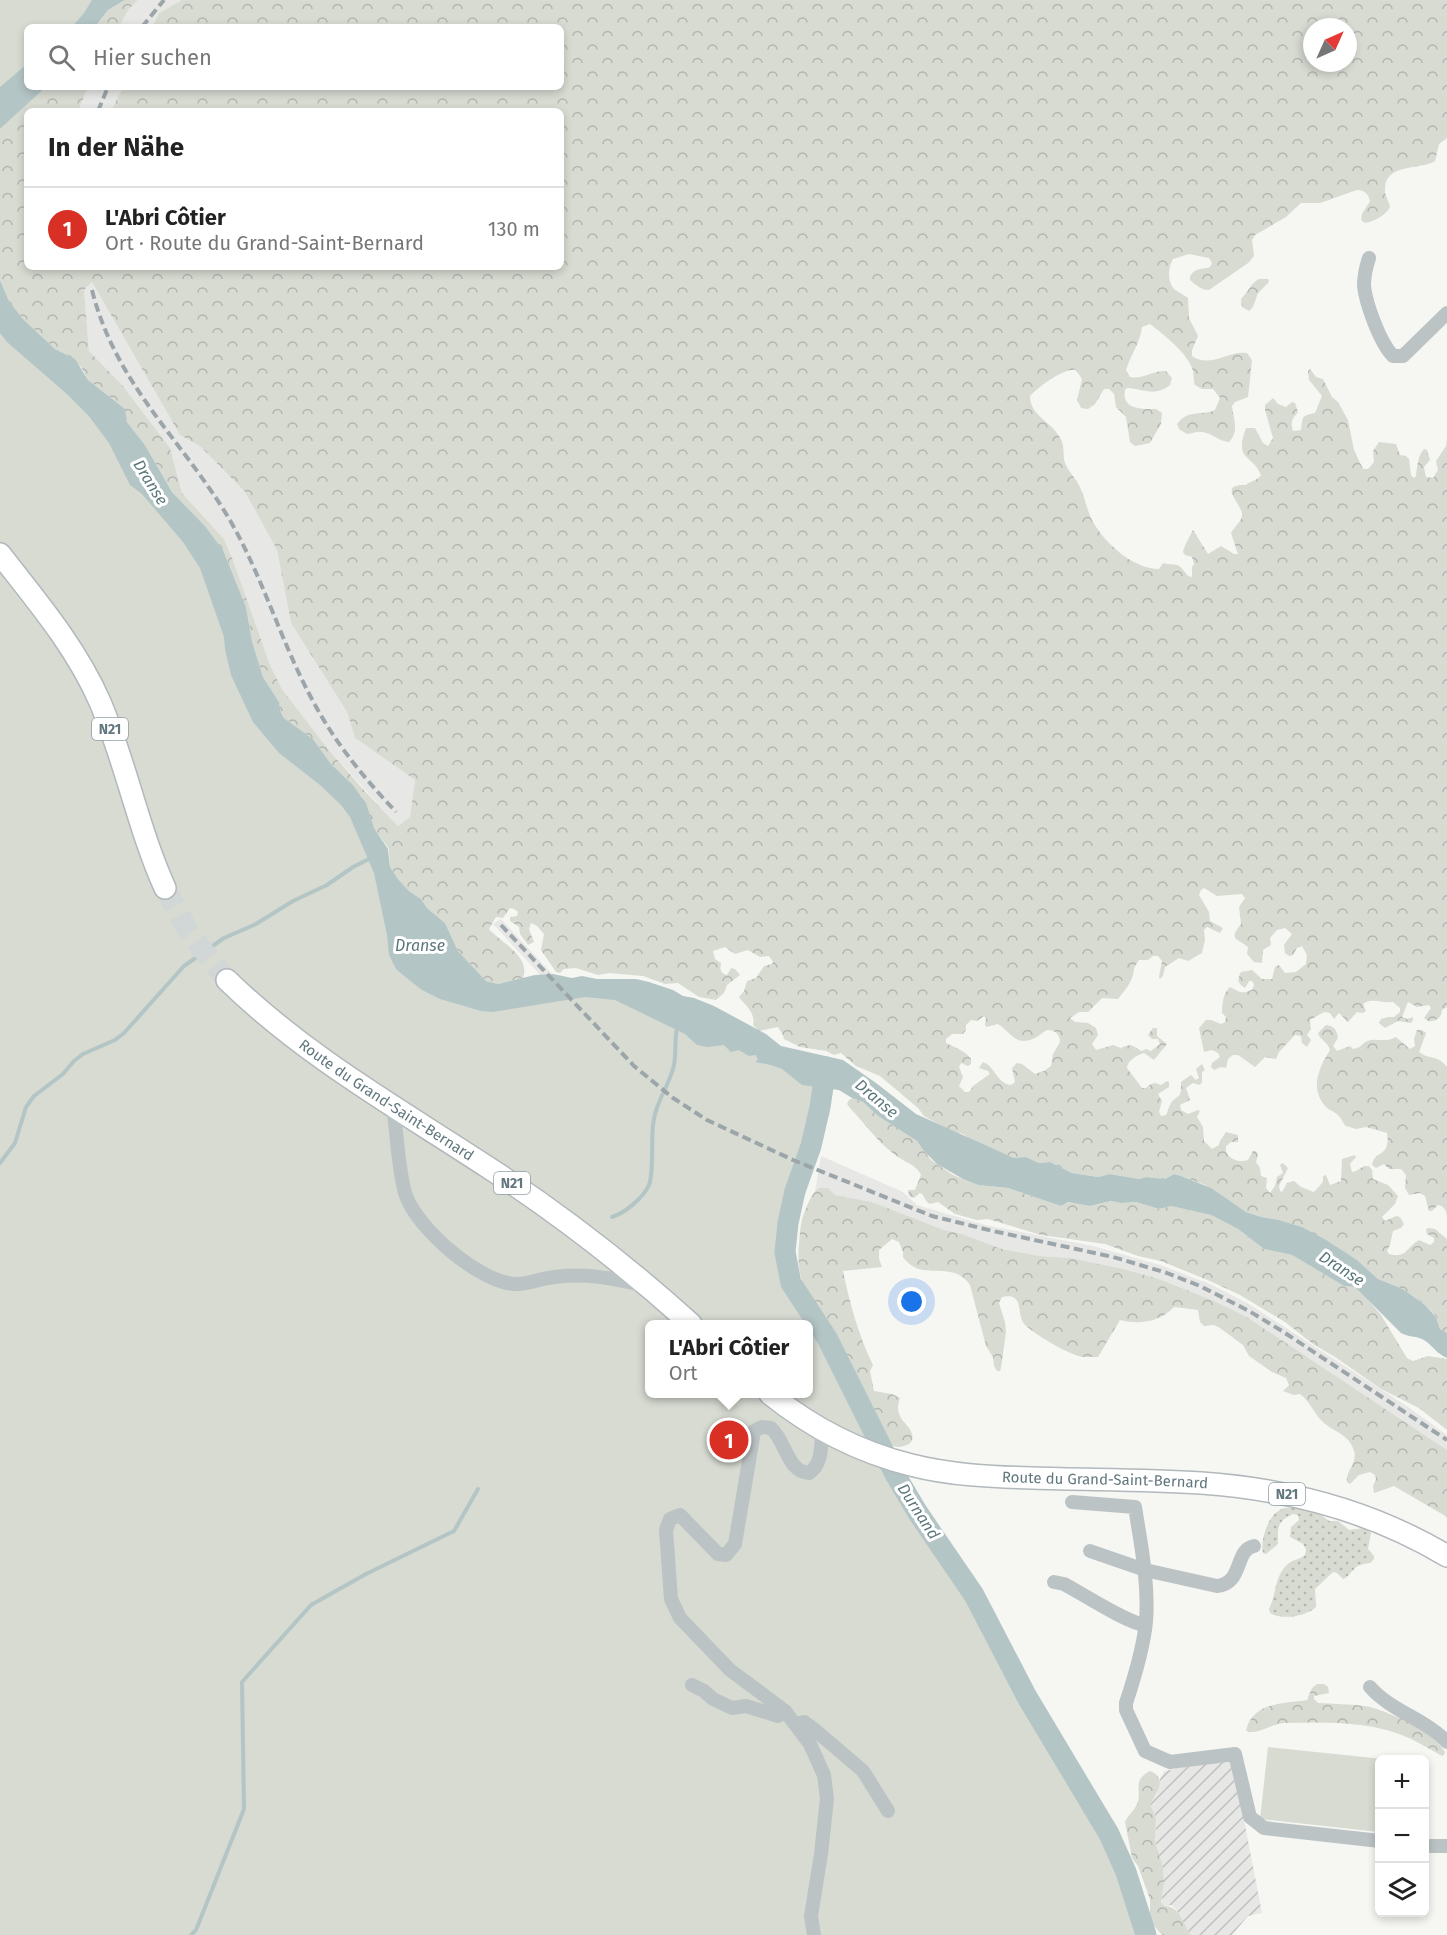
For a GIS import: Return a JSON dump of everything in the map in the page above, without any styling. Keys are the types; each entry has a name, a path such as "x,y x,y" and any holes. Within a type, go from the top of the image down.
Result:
{"main road":[{"name":"N21","path":"0,554 63,636 95,690 112,734 145,840 165,888"},
{"name":"Route du Grand-Saint-Bernard","path":"227,980 292,1038 584,1235 650,1287 687,1320"},
{"name":"Route du Grand-Saint-Bernard","path":"775,1398 841,1439 885,1458 913,1466 984,1476 1200,1482 1268,1490 1306,1498 1359,1514 1404,1532 1447,1556"}],"street":[{"path":"1369,258 1364,281 1365,293 1380,335 1393,356 1403,356 1447,313"},
{"path":"393,1106 405,1193 413,1211 436,1236 476,1270 496,1280 517,1284 552,1277 595,1275 650,1287"},
{"path":"814,1935 811,1916 821,1854 827,1792 824,1774 816,1757 785,1712 730,1670 680,1618 670,1599 666,1530 673,1516 682,1516 718,1554 726,1555 735,1544 754,1431 762,1427 771,1428 782,1441 796,1469 802,1473 809,1473 818,1462 822,1429"},
{"path":"1072,1502 1135,1507 1145,1570 1145,1623 1126,1710 1145,1751 1170,1762 1235,1754 1250,1817 1264,1828 1375,1840"},
{"path":"1090,1551 1145,1570 1217,1586 1225,1585 1234,1576 1247,1549 1254,1546"},
{"path":"1054,1582 1064,1584 1138,1625 1145,1623"},
{"path":"692,1685 732,1708 746,1706 778,1716 785,1712"},
{"path":"1370,1687 1379,1697 1439,1733 1447,1742"},
{"path":"795,1724 804,1722 863,1771 888,1811"},
{"path":"1429,1846 1447,1846"}],"shaded area":[{"path":"138,0 182,0 159,13 154,24 121,24 128,10"},
{"path":"87,90 122,90 112,108 79,108"},
{"path":"92,282 180,435 201,447 245,492 277,550 291,623 347,712 355,738 415,780 410,817 398,826 328,749 282,689 270,665 224,539 182,493 170,448 123,386 89,351 84,290"},
{"path":"501,919 556,978 546,981 493,924"},
{"path":"821,1156 903,1192 917,1205 985,1225 1093,1246 1160,1265 1210,1284 1249,1304 1408,1407 1447,1435 1447,1450 1247,1317 1212,1300 1159,1279 1124,1269 1070,1258 1040,1256 1002,1249 962,1234 944,1230 872,1202 835,1195 827,1188 819,1188 815,1191"},
{"path":"1232,1758 1262,1913 1248,1916 1232,1935 1191,1935 1176,1909 1171,1905 1164,1906 1161,1902 1164,1883 1163,1866 1155,1841 1156,1818 1150,1804 1157,1794 1164,1771"}],"green space":[{"path":"0,0 110,0 90,24 24,24 24,90 0,113"},
{"path":"125,0 138,0 128,10 121,24 97,24 108,10"},
{"path":"182,0 1447,0 1447,138 1439,144 1435,161 1397,171 1391,175 1385,189 1390,207 1386,213 1369,222 1365,223 1361,220 1370,201 1366,193 1360,190 1320,203 1301,203 1286,217 1255,235 1252,240 1254,256 1248,263 1209,290 1190,280 1190,276 1197,270 1210,267 1212,263 1209,258 1189,254 1173,259 1171,262 1170,282 1174,289 1188,298 1189,318 1198,336 1192,356 1206,361 1247,353 1252,360 1248,397 1235,402 1232,406 1235,429 1229,442 1206,433 1187,434 1179,429 1177,424 1181,419 1215,410 1220,398 1213,389 1202,389 1195,385 1191,365 1186,358 1175,345 1150,324 1142,327 1126,370 1130,377 1135,378 1166,371 1172,378 1170,385 1159,391 1127,388 1125,397 1126,401 1134,407 1156,409 1162,413 1161,424 1150,443 1135,446 1130,442 1126,417 1116,407 1114,394 1109,389 1104,389 1095,404 1088,409 1081,408 1077,400 1082,379 1076,370 1059,375 1030,396 1033,408 1061,440 1065,463 1080,487 1093,522 1112,546 1139,565 1159,569 1163,563 1177,565 1192,577 1194,564 1192,557 1183,552 1193,530 1208,554 1221,546 1238,554 1231,533 1242,516 1232,491 1233,488 1246,485 1261,475 1243,452 1246,428 1255,428 1263,443 1268,446 1273,438 1265,405 1273,398 1278,404 1286,407 1292,402 1295,403 1298,412 1292,421 1292,428 1293,431 1301,430 1304,417 1315,413 1322,396 1309,380 1308,371 1310,369 1316,377 1323,379 1348,420 1354,450 1363,469 1368,469 1374,462 1373,451 1379,442 1396,444 1400,455 1409,459 1411,475 1414,478 1420,454 1424,449 1427,450 1430,460 1424,467 1426,477 1433,478 1438,470 1436,461 1446,446 1447,439 1447,1007 1442,1010 1438,1019 1428,1021 1424,1018 1431,1008 1429,1005 1417,1007 1408,1002 1402,1017 1407,1019 1413,1017 1411,1023 1398,1021 1385,1028 1379,1023 1381,1019 1394,1017 1400,1012 1400,1008 1393,1002 1366,1002 1363,1004 1366,1011 1357,1012 1348,1022 1339,1013 1334,1019 1330,1013 1324,1012 1310,1020 1311,1029 1307,1035 1311,1040 1307,1047 1302,1043 1301,1036 1295,1035 1279,1052 1276,1059 1265,1057 1255,1067 1238,1055 1233,1055 1228,1059 1226,1068 1221,1067 1214,1070 1211,1067 1212,1063 1220,1057 1212,1050 1204,1052 1199,1028 1206,1020 1221,1024 1225,1022 1226,1017 1222,1013 1223,1002 1230,987 1241,992 1253,989 1252,981 1249,981 1245,988 1239,983 1241,972 1252,970 1262,979 1272,979 1275,967 1279,965 1285,973 1296,972 1306,964 1307,955 1302,946 1297,948 1293,955 1289,956 1285,953 1284,945 1292,934 1285,928 1277,930 1270,938 1271,945 1263,950 1262,963 1254,962 1247,954 1248,947 1235,936 1241,924 1239,907 1245,898 1242,894 1217,896 1204,888 1199,895 1209,912 1210,921 1223,928 1220,933 1207,927 1204,930 1205,940 1202,953 1188,961 1179,958 1165,967 1160,979 1162,961 1158,956 1153,956 1148,960 1139,960 1134,968 1131,981 1118,999 1102,998 1088,1012 1079,1012 1070,1018 1075,1022 1088,1023 1096,1028 1098,1035 1092,1044 1096,1050 1113,1045 1121,1048 1129,1045 1141,1051 1146,1049 1151,1051 1160,1044 1158,1039 1152,1039 1148,1035 1153,1028 1157,1028 1157,1036 1167,1044 1154,1060 1144,1053 1133,1059 1127,1068 1142,1088 1169,1082 1169,1087 1158,1094 1162,1101 1159,1112 1161,1116 1166,1115 1170,1105 1180,1094 1181,1082 1191,1075 1196,1080 1199,1078 1196,1069 1202,1064 1205,1070 1202,1072 1202,1082 1200,1085 1193,1083 1186,1088 1190,1100 1180,1105 1181,1110 1188,1114 1200,1111 1197,1117 1203,1127 1204,1141 1212,1149 1219,1145 1226,1132 1238,1135 1238,1142 1231,1142 1226,1146 1226,1152 1233,1159 1248,1160 1253,1151 1256,1151 1258,1155 1256,1162 1261,1176 1267,1178 1266,1188 1270,1193 1277,1177 1283,1173 1280,1165 1283,1163 1288,1168 1279,1186 1282,1192 1287,1183 1294,1181 1301,1187 1314,1192 1323,1182 1323,1176 1326,1175 1330,1185 1341,1181 1342,1159 1355,1155 1356,1157 1350,1164 1352,1172 1369,1166 1373,1179 1388,1185 1398,1196 1395,1204 1382,1217 1385,1221 1396,1216 1400,1217 1404,1224 1393,1231 1387,1251 1389,1254 1403,1254 1419,1240 1430,1245 1434,1242 1434,1238 1427,1234 1426,1229 1429,1228 1435,1229 1447,1239 1447,1333 1440,1329 1436,1316 1425,1305 1403,1289 1378,1279 1357,1260 1302,1227 1246,1212 1205,1185 1174,1174 1165,1179 1146,1177 1139,1179 1110,1174 1098,1177 1072,1173 1050,1162 1039,1163 1026,1157 1014,1158 963,1134 949,1130 924,1116 918,1108 880,1076 856,1066 841,1053 834,1055 826,1051 800,1047 784,1039 778,1027 759,1031 753,1025 753,1017 747,1006 739,997 747,981 756,978 764,966 772,964 769,956 760,957 748,950 735,954 725,947 713,951 715,959 721,963 723,973 727,975 731,968 740,975 727,985 724,993 716,1000 699,997 678,983 665,984 643,976 609,973 598,975 576,968 564,969 560,973 556,972 541,950 544,934 531,923 529,929 534,942 528,945 520,934 519,927 510,921 510,917 517,916 518,912 510,908 503,918 496,917 489,929 519,956 523,963 523,978 498,984 486,981 458,951 445,923 398,879 390,867 389,849 374,828 362,797 331,764 313,739 284,718 279,702 263,677 252,641 246,607 223,550 205,526 172,492 145,445 127,422 121,406 88,380 81,367 69,356 55,349 23,319 9,301 0,280 0,129 43,90 87,90 79,108 24,108 24,270 564,270 564,108 112,108 122,90 564,90 564,24 154,24 159,13","holes":["92,282 180,435 201,447 245,492 277,550 291,623 347,712 355,738 415,780 410,817 398,826 328,749 282,689 270,665 224,539 182,493 170,448 123,386 89,351 84,290","984,1016 986,1027 998,1024 1015,1038 1023,1041 1035,1038 1047,1030 1055,1032 1060,1042 1053,1054 1051,1066 1035,1074 1017,1063 1012,1068 1015,1082 1011,1085 1002,1082 983,1062 979,1068 990,1074 973,1086 969,1092 965,1092 959,1086 963,1077 959,1067 961,1063 968,1066 971,1064 971,1059 963,1051 946,1043 946,1039 952,1034 963,1034 966,1025 971,1020 977,1021"]},
{"path":"1259,279 1268,279 1269,282 1258,293 1249,311 1242,307 1241,299"},
{"path":"0,286 24,342 109,407 203,560 254,714 348,805 441,979 586,993 625,993 815,1069 827,1103 785,1226 790,1289 812,1320 645,1320 645,1398 813,1398 813,1322 856,1384 872,1440 931,1539 961,1571 1016,1660 1023,1693 1121,1837 1143,1920 1152,1935 0,1935"},
{"path":"1326,1025 1333,1027 1337,1033 1338,1038 1333,1046 1337,1051 1350,1046 1353,1049 1360,1047 1368,1041 1396,1037 1410,1049 1415,1046 1414,1039 1417,1030 1426,1033 1419,1052 1440,1060 1447,1067 1447,1216 1444,1209 1438,1205 1429,1211 1425,1196 1420,1193 1409,1195 1405,1188 1406,1175 1401,1169 1389,1169 1384,1164 1376,1168 1372,1165 1376,1157 1387,1146 1387,1133 1366,1127 1356,1129 1346,1126 1338,1115 1321,1100 1317,1085 1319,1071 1330,1050 1318,1033"},
{"path":"852,1098 863,1102 878,1116 917,1141 931,1160 953,1175 978,1185 1008,1188 1061,1206 1068,1202 1090,1206 1111,1201 1136,1202 1159,1209 1171,1206 1211,1215 1238,1229 1264,1249 1292,1255 1344,1286 1355,1287 1381,1315 1407,1358 1413,1361 1428,1356 1447,1359 1447,1430 1419,1408 1381,1389 1313,1344 1285,1322 1240,1295 1210,1281 1161,1261 1138,1256 1105,1244 1041,1235 988,1219 977,1220 955,1214 938,1202 930,1204 920,1193 914,1198 909,1196 908,1190 915,1190 921,1175 914,1166 891,1152 873,1134 847,1104"},
{"path":"819,1188 828,1188 835,1195 872,1202 944,1230 962,1234 1002,1249 1040,1256 1070,1258 1159,1279 1247,1317 1447,1450 1447,1517 1394,1486 1374,1493 1373,1486 1376,1479 1375,1475 1370,1472 1359,1475 1350,1484 1347,1482 1355,1455 1348,1440 1325,1424 1300,1394 1294,1395 1283,1391 1289,1385 1286,1378 1272,1372 1249,1356 1243,1345 1220,1328 1214,1325 1204,1326 1200,1322 1198,1310 1174,1307 1162,1316 1149,1321 1120,1320 1098,1357 1083,1357 1061,1349 1030,1329 1022,1321 1017,1301 1009,1296 1002,1297 999,1303 1006,1332 1001,1368 997,1371 993,1357 986,1346 970,1285 963,1277 955,1273 928,1271 911,1265 903,1257 899,1242 892,1239 879,1250 882,1267 843,1271 855,1319 873,1365 870,1371 874,1391 900,1398 898,1406 901,1418 911,1430 911,1441 908,1445 892,1446 879,1434 858,1377 805,1291 801,1277 799,1244 801,1223 809,1201"},
{"path":"1285,1508 1318,1513 1329,1521 1338,1521 1349,1530 1365,1528 1371,1533 1368,1549 1374,1559 1357,1566 1343,1579 1333,1572 1315,1589 1316,1607 1306,1613 1287,1617 1270,1613 1269,1609 1283,1569 1292,1561 1305,1555 1306,1549 1303,1544 1290,1537 1291,1527 1299,1520 1298,1515 1293,1514 1283,1520 1278,1530 1278,1544 1266,1554 1263,1553 1262,1548 1266,1528 1273,1516"},
{"path":"1317,1684 1324,1684 1328,1687 1329,1693 1314,1696 1318,1703 1365,1706 1385,1712 1431,1737 1440,1745 1445,1752 1444,1755 1394,1732 1364,1726 1284,1723 1258,1731 1248,1732 1246,1730 1250,1721 1263,1709 1307,1700 1312,1688"},
{"path":"1268,1747 1375,1758 1375,1832 1260,1819"},
{"path":"1150,1771 1159,1778 1160,1782 1158,1791 1150,1804 1156,1818 1155,1841 1163,1866 1164,1883 1161,1902 1164,1906 1178,1912 1191,1935 1162,1935 1150,1921 1150,1899 1138,1866 1132,1858 1125,1822 1138,1801 1140,1779"}],"water":[{"path":"92,0 125,0 108,10 97,24 75,24"},
{"path":"24,67 24,90 43,90 0,129 0,87"},
{"name":"Dranse","path":"0,280 9,301 23,319 55,349 75,359 88,380 125,409 127,422 145,445 172,492 205,526 223,550 246,607 252,641 263,677 279,702 284,718 313,739 331,764 352,784 366,803 374,828 388,849 390,867 398,879 445,923 458,951 486,981 498,984 535,975 553,974 572,978 582,976 597,979 636,979 649,982 714,1006 766,1034 781,1046 843,1060 916,1114 1014,1158 1026,1157 1039,1163 1050,1162 1072,1173 1098,1177 1110,1174 1139,1179 1146,1177 1165,1179 1174,1174 1181,1176 1211,1188 1246,1212 1302,1227 1357,1260 1378,1279 1403,1289 1425,1305 1436,1317 1440,1329 1447,1333 1447,1358 1424,1340 1401,1333 1355,1287 1344,1286 1292,1255 1264,1249 1238,1229 1211,1215 1171,1206 1159,1209 1136,1202 1111,1201 1090,1206 1068,1202 1061,1206 1008,1188 978,1185 937,1164 917,1141 878,1116 863,1102 839,1090 802,1085 782,1069 755,1062 758,1060 756,1055 749,1056 739,1050 731,1052 724,1045 707,1047 697,1045 685,1034 615,1000 585,997 493,1012 481,1011 440,999 422,990 396,969 389,955 374,873 350,817 320,785 279,753 253,722 231,675 224,637 200,568 183,542 142,494 130,485 109,443 88,415 7,342 0,333"}],"waterway":[{"path":"0,1163 15,1143 26,1107 34,1096 63,1074 83,1054 115,1040 124,1033 184,966 224,938 256,924 371,858"},
{"path":"612,1217 633,1204 643,1195 649,1185 654,1117 673,1069 677,1028"},
{"name":"Durnand","path":"826,1067 811,1146 795,1191 788,1223 785,1252 791,1283 827,1338 896,1476 918,1513 974,1595 1027,1697 1109,1834 1126,1872 1146,1935"},
{"path":"191,1935 196,1930 244,1809 242,1682 311,1605 366,1574 454,1531 478,1489"}],"tunnel":[{"path":"165,888 189,933 227,980"}],"railway":[{"path":"144,24 164,0"},
{"path":"99,108 107,90"},
{"path":"92,290 103,324 134,384 212,492 243,544 292,658 323,718 352,761 396,812"},
{"path":"501,925 634,1066 673,1098 707,1120 793,1160 932,1216 1113,1257 1167,1273 1200,1286 1282,1331 1447,1440"}],"place":[{"name":"L'Abri Côtier","path":"729,1440"}]}
